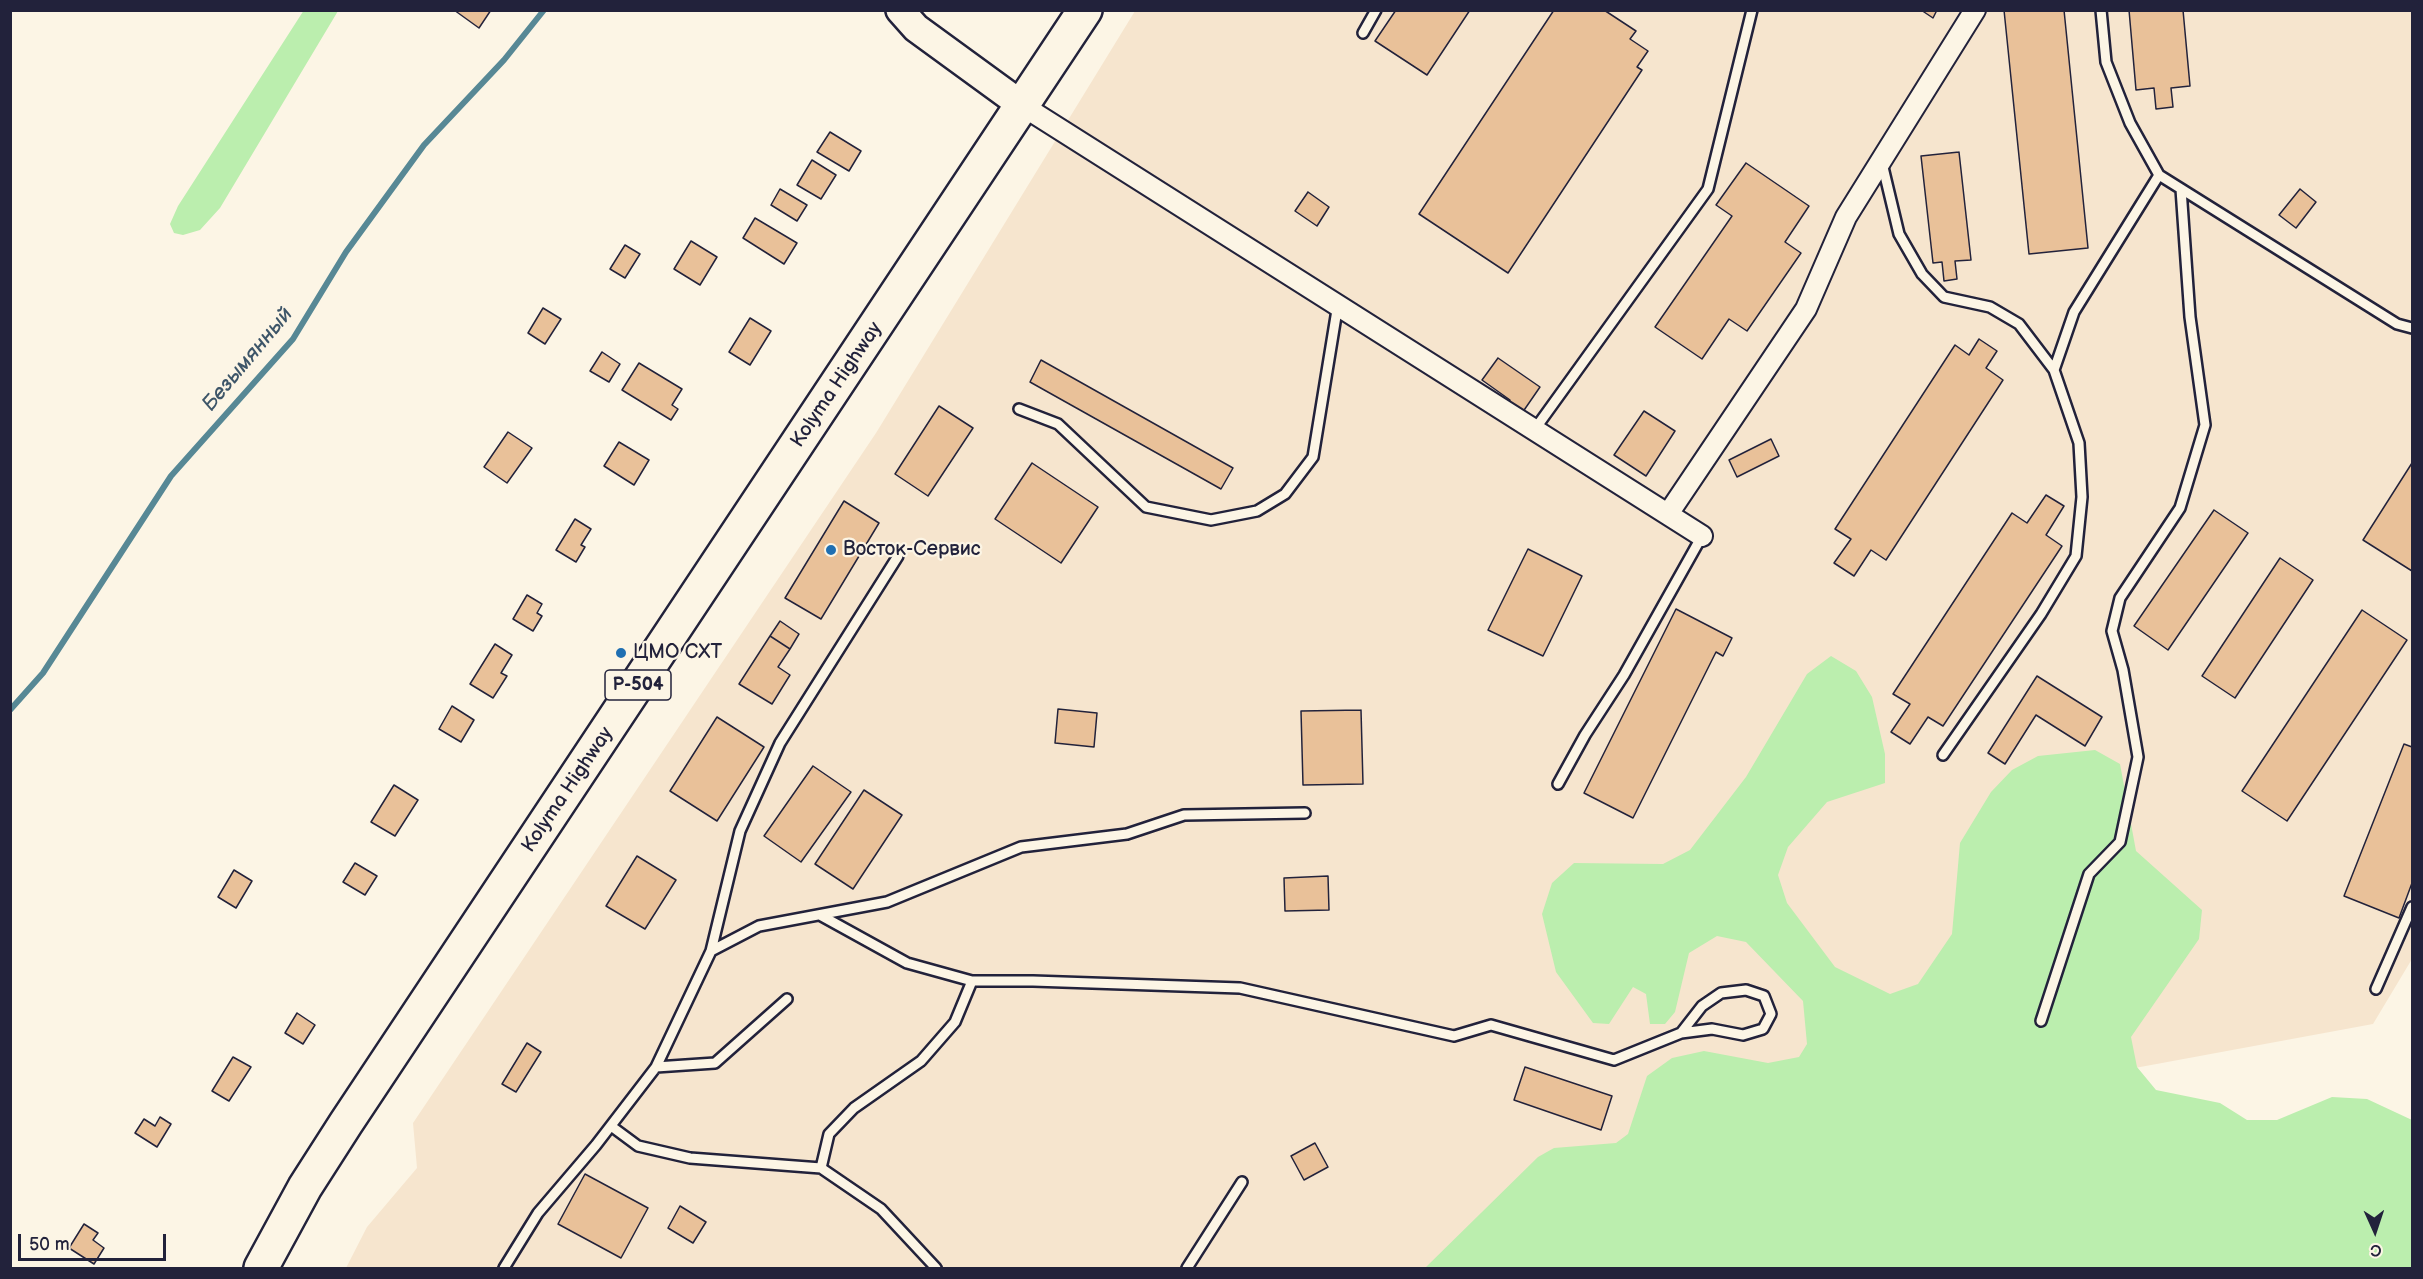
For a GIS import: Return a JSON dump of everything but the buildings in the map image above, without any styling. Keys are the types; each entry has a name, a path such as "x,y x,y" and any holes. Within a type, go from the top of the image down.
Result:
{"highway":[{"name":"Kolyma Highway","path":"261,1269 305,1187 346,1124 1085,10"}],"street":[{"path":"900,10 916,28 1023,106 1702,536"},
{"path":"1668,514 1806,309 1846,218 1975,10"}],"lane":[{"path":"1363,33 1376,10"},
{"path":"1535,429 1708,189 1752,10"},
{"path":"2101,10 2106,62 2130,123 2160,175 2397,324 2412,328"},
{"path":"1881,161 1899,234 1922,274 1944,297 1990,307 2019,324 2054,370 2079,443 2082,497 2076,556 2041,614 1943,754"},
{"path":"2054,370 2074,312 2160,175"},
{"path":"2041,1021 2089,874 2120,842 2138,758 2123,670 2112,631 2120,598 2180,508 2205,425 2190,317 2181,189"},
{"path":"1019,409 1058,424 1146,507 1211,520 1257,511 1285,494 1313,457 1338,304"},
{"path":"1558,784 1624,675 1702,536"},
{"path":"504,1269 538,1213 611,1126 656,1066 711,951 740,831 780,743 898,556"},
{"path":"711,951 759,926 887,902 1021,847 1128,834 1184,815 1305,813"},
{"path":"2376,989 2412,907"},
{"path":"820,915 907,963 972,981 1240,988 1454,1036 1491,1025 1614,1060 1681,1033 1712,1029 1743,1035 1763,1029 1771,1014 1764,996 1746,990 1721,993 1702,1006 1681,1033"},
{"path":"821,1168 829,1134 854,1108 921,1061 955,1022 972,981"},
{"path":"656,1066 715,1063 787,999"},
{"path":"611,1126 638,1146 690,1158 821,1168 881,1209 936,1269"},
{"path":"1187,1269 1242,1182"}],"shaded area":[{"path":"1135,11 2412,11 2412,959 2373,1024 2032,1087 1744,1268 346,1268 367,1227 417,1168 413,1123 876,433"}],"green space":[{"path":"304,10 338,11 220,208 200,230 183,235 174,233 170,224 178,206"},
{"path":"1831,656 1856,671 1872,697 1885,754 1885,783 1827,802 1788,847 1778,875 1787,903 1835,967 1890,994 1918,984 1952,934 1960,843 1991,792 2012,770 2038,756 2095,750 2120,764 2136,851 2202,910 2199,939 2131,1037 2137,1067 2156,1090 2220,1103 2247,1120 2277,1120 2332,1097 2367,1099 2412,1120 2412,1268 1425,1268 1538,1157 1554,1148 1616,1143 1628,1134 1647,1076 1672,1058 1704,1051 1768,1063 1799,1057 1807,1044 1803,1001 1746,942 1717,936 1689,953 1675,1012 1665,1024 1650,1024 1646,994 1633,987 1609,1024 1593,1023 1556,972 1542,914 1552,883 1574,863 1663,864 1690,850 1746,777 1807,674"}],"waterway":[{"name":"Безымянный","path":"10,710 43,673 171,476 293,339 346,252 424,145 504,60 544,10"}],"place":[{"name":"Восток-Сервис","path":"831,550"},
{"name":"ЦМО СХТ","path":"621,653"}]}
